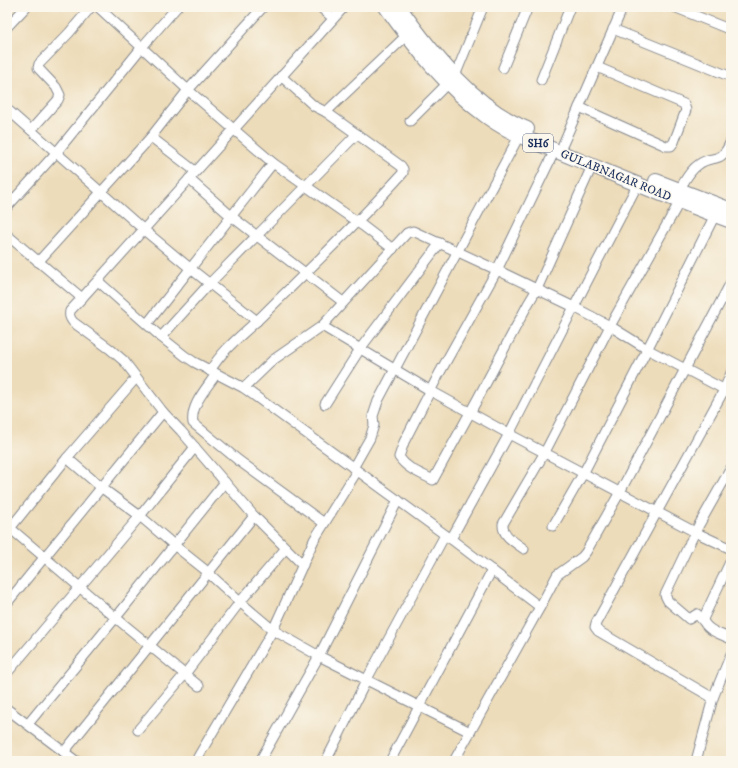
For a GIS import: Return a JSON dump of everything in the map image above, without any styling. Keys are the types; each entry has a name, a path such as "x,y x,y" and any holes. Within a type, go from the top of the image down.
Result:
{"main road":[{"name":"GULABNAGAR ROAD","path":"386,7 432,65 500,114 522,127 592,166 638,184 731,210"},
{"name":"GULABNAGAR ROAD","path":"399,7 452,80 485,116 502,127 519,136 609,163 679,195 715,215 731,221"}],"street":[{"path":"7,27 26,7"},
{"path":"31,130 58,100 60,95 56,87 38,68 39,64 91,7"},
{"path":"98,7 188,90 273,163 393,248"},
{"path":"7,207 56,153 142,47 177,7"},
{"path":"38,262 151,137 188,90 263,7"},
{"path":"320,7 333,18"},
{"path":"302,565 254,516 163,412 124,361 69,317 70,311 344,7"},
{"path":"410,121 452,80 483,7"},
{"path":"503,68 528,7"},
{"path":"541,80 570,7"},
{"path":"592,166 537,289 433,480 407,467 399,457 404,442 497,270 559,147 597,68 623,7"},
{"path":"674,7 731,30"},
{"path":"613,29 730,76"},
{"path":"326,112 407,35"},
{"path":"579,107 666,146 671,146 674,142 686,110 684,104 597,68"},
{"path":"281,76 314,106 326,112 357,134 401,166 404,171 357,222 257,320 224,350 194,407 193,415 194,423 238,460 324,523"},
{"path":"8,111 144,230 191,269 257,320"},
{"path":"161,337 256,235 357,134"},
{"path":"198,761 198,758 273,630 302,565 355,469 370,438 374,425 374,411 519,136"},
{"path":"151,137 192,175 231,216 344,302"},
{"path":"524,549 505,535 503,524 545,452 691,171 697,165 715,159 724,154 731,141"},
{"path":"147,324 273,163"},
{"path":"326,761 367,679 448,537 510,434 638,184"},
{"path":"554,526 584,472 715,215"},
{"path":"244,388 273,360 322,326 407,233 413,230 574,307 610,326 647,349 728,392"},
{"path":"7,235 82,298"},
{"path":"325,404 360,349 440,243"},
{"path":"98,281 161,337 190,360 244,388 398,500 540,607"},
{"path":"454,761 540,607 554,578 582,557 586,552 686,370 731,282"},
{"path":"322,326 431,391 620,492 731,549"},
{"path":"713,698 598,631 595,627 658,512 728,392 731,374"},
{"path":"136,378 67,458 8,530 81,587 116,618 199,686"},
{"path":"7,603 163,412"},
{"path":"181,431 194,423"},
{"path":"7,674 140,516 195,447"},
{"path":"67,458 102,488 140,516 273,630 319,656 470,732"},
{"path":"731,468 696,532 665,595 668,601 689,619 697,614 709,628 731,639"},
{"path":"28,724 116,618 225,482"},
{"path":"260,761 319,656 398,500"},
{"path":"64,752 254,516"},
{"path":"138,730 185,674 240,602 286,548"},
{"path":"703,621 731,560"},
{"path":"390,761 492,570"},
{"path":"696,761 713,698 731,654"},
{"path":"7,709 76,761"}]}
